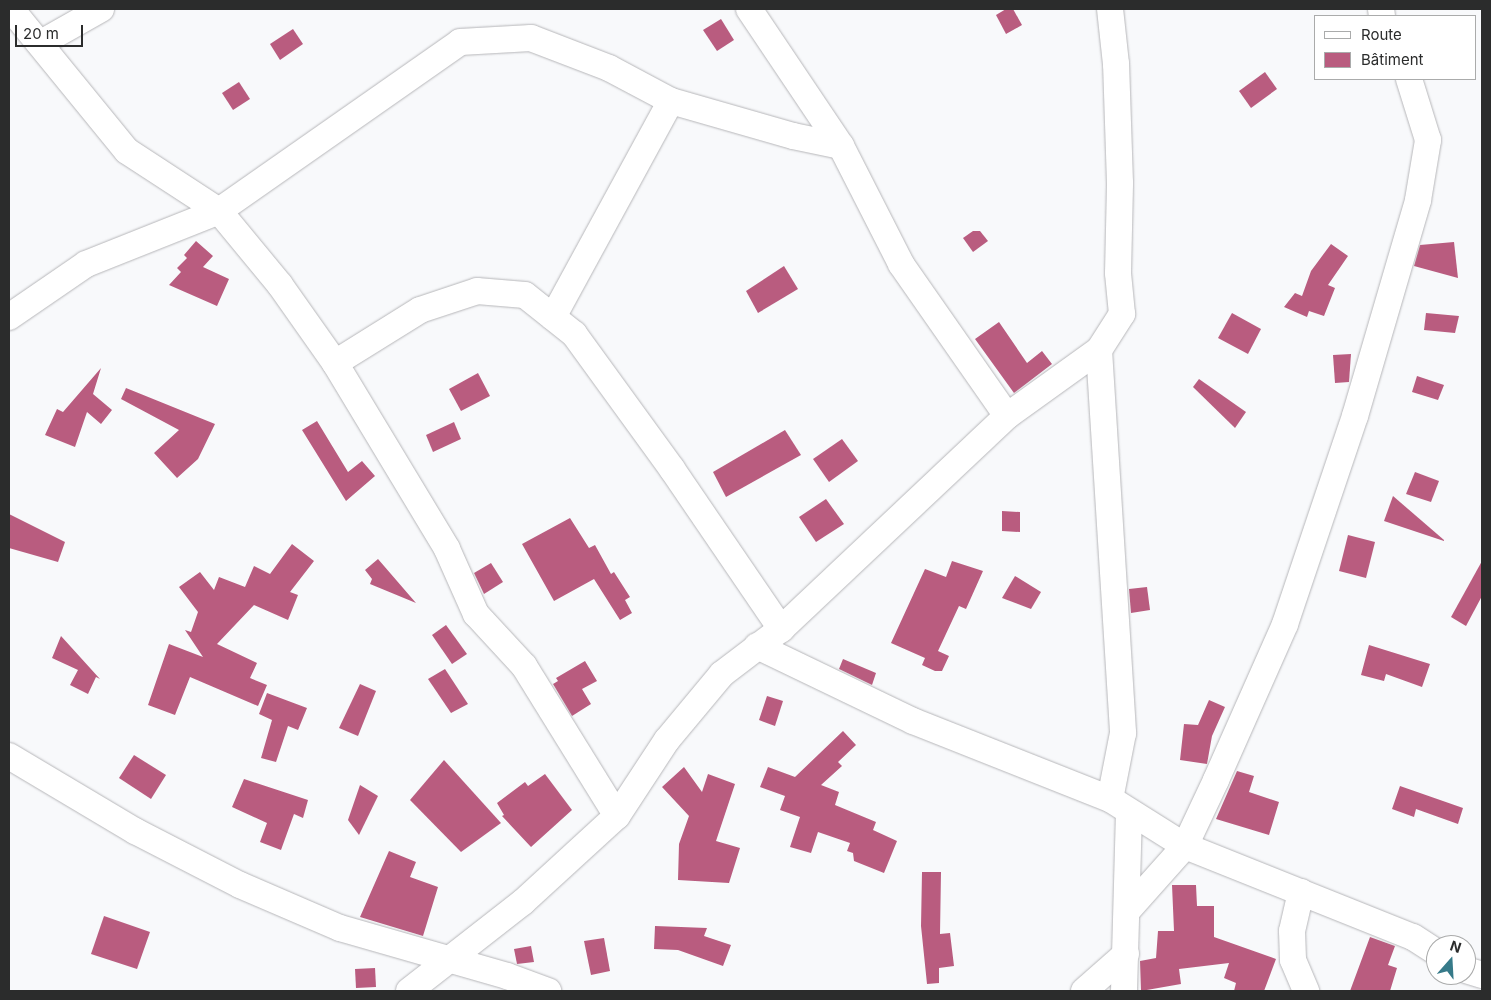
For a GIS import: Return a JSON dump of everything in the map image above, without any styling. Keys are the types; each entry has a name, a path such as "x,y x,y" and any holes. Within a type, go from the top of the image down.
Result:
{"street":[{"path":"40,43 101,9"},
{"path":"749,9 841,146 901,264 1007,416"},
{"path":"409,991 445,960 523,902 617,816 667,740 722,674 781,629 1007,416 1099,350 1122,314 1118,273 1120,182 1116,74 1110,9"},
{"path":"10,10 40,43 102,124 127,151 219,211 280,285 335,363 447,549 476,614 524,666 617,816"},
{"path":"9,317 86,264 219,211 460,42 531,38 609,68 671,101 793,136 841,146"},
{"path":"1127,910 1185,846 1285,624 1355,416 1418,200 1428,140 1409,80"},
{"path":"553,317 671,101"},
{"path":"335,363 420,310 477,291 525,295 574,334 672,469 781,629"},
{"path":"1099,350 1123,733 1120,805 1127,910 1124,991"},
{"path":"758,646 913,721 1120,805 1185,846 1412,937 1426,946"},
{"path":"9,756 135,831 240,885 340,928 445,960 516,978 548,991"},
{"path":"1301,892 1292,932 1293,960 1306,991"},
{"path":"1084,991 1126,954"}],"building":[{"path":"1006,9 1013,9 1022,25 1006,34 996,15"},
{"path":"721,19 734,40 717,51 703,30"},
{"path":"293,29 303,44 280,60 270,44"},
{"path":"1265,72 1277,89 1251,108 1239,91"},
{"path":"239,82 250,99 233,110 222,93"},
{"path":"973,231 980,231 988,241 973,252 963,238"},
{"path":"196,241 213,256 203,267 229,279 217,306 169,285 181,272 177,268 187,258 184,255"},
{"path":"1454,242 1458,278 1414,266 1420,245"},
{"path":"1331,244 1348,256 1328,285 1335,288 1324,316 1309,311 1307,317 1284,307 1295,293 1302,296 1311,271"},
{"path":"784,266 798,289 758,313 746,291"},
{"path":"1232,313 1261,329 1248,354 1218,338"},
{"path":"1426,313 1459,316 1455,333 1424,330"},
{"path":"999,322 1027,363 1042,351 1052,364 1014,393 975,339"},
{"path":"1351,354 1349,382 1335,383 1333,355"},
{"path":"101,368 93,394 112,410 101,424 87,412 75,447 45,435 57,409 63,412"},
{"path":"478,373 490,396 461,411 449,389"},
{"path":"1417,376 1444,385 1438,400 1412,392"},
{"path":"1199,379 1246,412 1235,428 1193,387"},
{"path":"126,388 215,424 198,459 177,478 154,453 179,430 121,399"},
{"path":"317,421 348,472 362,461 375,476 346,501 302,430"},
{"path":"454,422 461,439 433,452 426,435"},
{"path":"785,430 801,455 726,497 713,472"},
{"path":"842,439 858,461 829,482 813,459"},
{"path":"1415,472 1439,481 1431,502 1406,494"},
{"path":"1393,496 1444,540 1444,541 1384,521"},
{"path":"826,499 844,524 816,542 799,517"},
{"path":"1002,511 1020,512 1020,532 1002,531"},
{"path":"9,514 65,542 58,562 9,548"},
{"path":"570,518 589,548 595,545 611,574 614,572 630,597 625,600 632,613 620,620 594,579 554,601 522,544"},
{"path":"1348,535 1375,542 1366,578 1339,571"},
{"path":"292,544 314,561 290,592 298,595 288,620 254,605 217,644 257,663 250,678 267,685 258,706 190,677 175,715 148,705 169,644 203,657 185,630 191,632 198,612 179,587 200,572 214,590 219,577 245,587 254,566 270,574"},
{"path":"378,559 416,603 370,584 372,579 365,570"},
{"path":"952,561 983,571 966,609 959,606 938,651 949,656 942,671 935,671 922,665 925,658 891,643 925,569 946,577"},
{"path":"1482,561 1482,596 1466,626 1451,617"},
{"path":"491,563 503,582 484,594 474,573"},
{"path":"1015,576 1041,592 1031,609 1002,598"},
{"path":"1147,587 1150,610 1131,613 1129,589"},
{"path":"446,625 467,654 452,664 432,635"},
{"path":"61,636 100,679 96,677 88,694 70,685 78,670 52,658"},
{"path":"1369,645 1430,664 1422,687 1386,674 1384,681 1361,675"},
{"path":"843,659 876,673 872,685 839,669"},
{"path":"585,661 597,681 582,689 591,704 572,716 553,684 558,681 556,678"},
{"path":"445,669 468,704 451,713 428,679"},
{"path":"360,684 376,691 358,736 339,728"},
{"path":"267,693 307,708 298,730 288,726 276,762 261,758 272,720 259,714"},
{"path":"767,696 783,701 775,726 759,720"},
{"path":"1209,700 1225,707 1212,736 1207,764 1180,760 1184,724 1198,725"},
{"path":"843,731 856,745 838,762 842,766 821,785 839,792 835,805 876,822 873,830 897,841 884,873 854,861 853,853 847,851 850,843 818,832 811,853 790,847 800,817 780,810 785,796 760,787 768,767 795,777"},
{"path":"134,755 166,775 151,799 119,778"},
{"path":"444,760 501,823 461,852 410,800"},
{"path":"684,767 702,792 708,774 735,784 716,841 740,848 729,883 678,880 679,844 689,816 662,787"},
{"path":"1237,771 1254,776 1249,792 1279,802 1269,835 1216,819"},
{"path":"545,774 572,810 531,847 502,816 504,815 497,803 525,782 528,786"},
{"path":"244,779 308,800 303,818 294,814 281,850 260,842 267,823 232,807"},
{"path":"360,785 378,796 359,835 348,820"},
{"path":"1400,786 1463,808 1458,824 1416,809 1414,817 1392,809"},
{"path":"389,851 416,862 410,877 438,887 423,936 360,917"},
{"path":"922,872 941,872 940,934 950,933 954,966 939,968 939,983 927,984 921,926"},
{"path":"1172,885 1196,885 1197,906 1214,906 1214,937 1276,959 1264,991 1234,991 1236,983 1224,978 1229,963 1179,969 1181,984 1141,991 1140,961 1156,958 1158,931 1174,931"},
{"path":"104,916 150,932 137,969 91,954"},
{"path":"655,926 707,928 704,936 731,945 723,966 678,950 654,949"},
{"path":"1370,937 1395,946 1388,965 1397,968 1390,991 1350,991"},
{"path":"604,938 610,971 591,975 584,941"},
{"path":"531,946 534,962 517,964 514,949"},
{"path":"375,968 376,987 356,988 355,969"}]}
